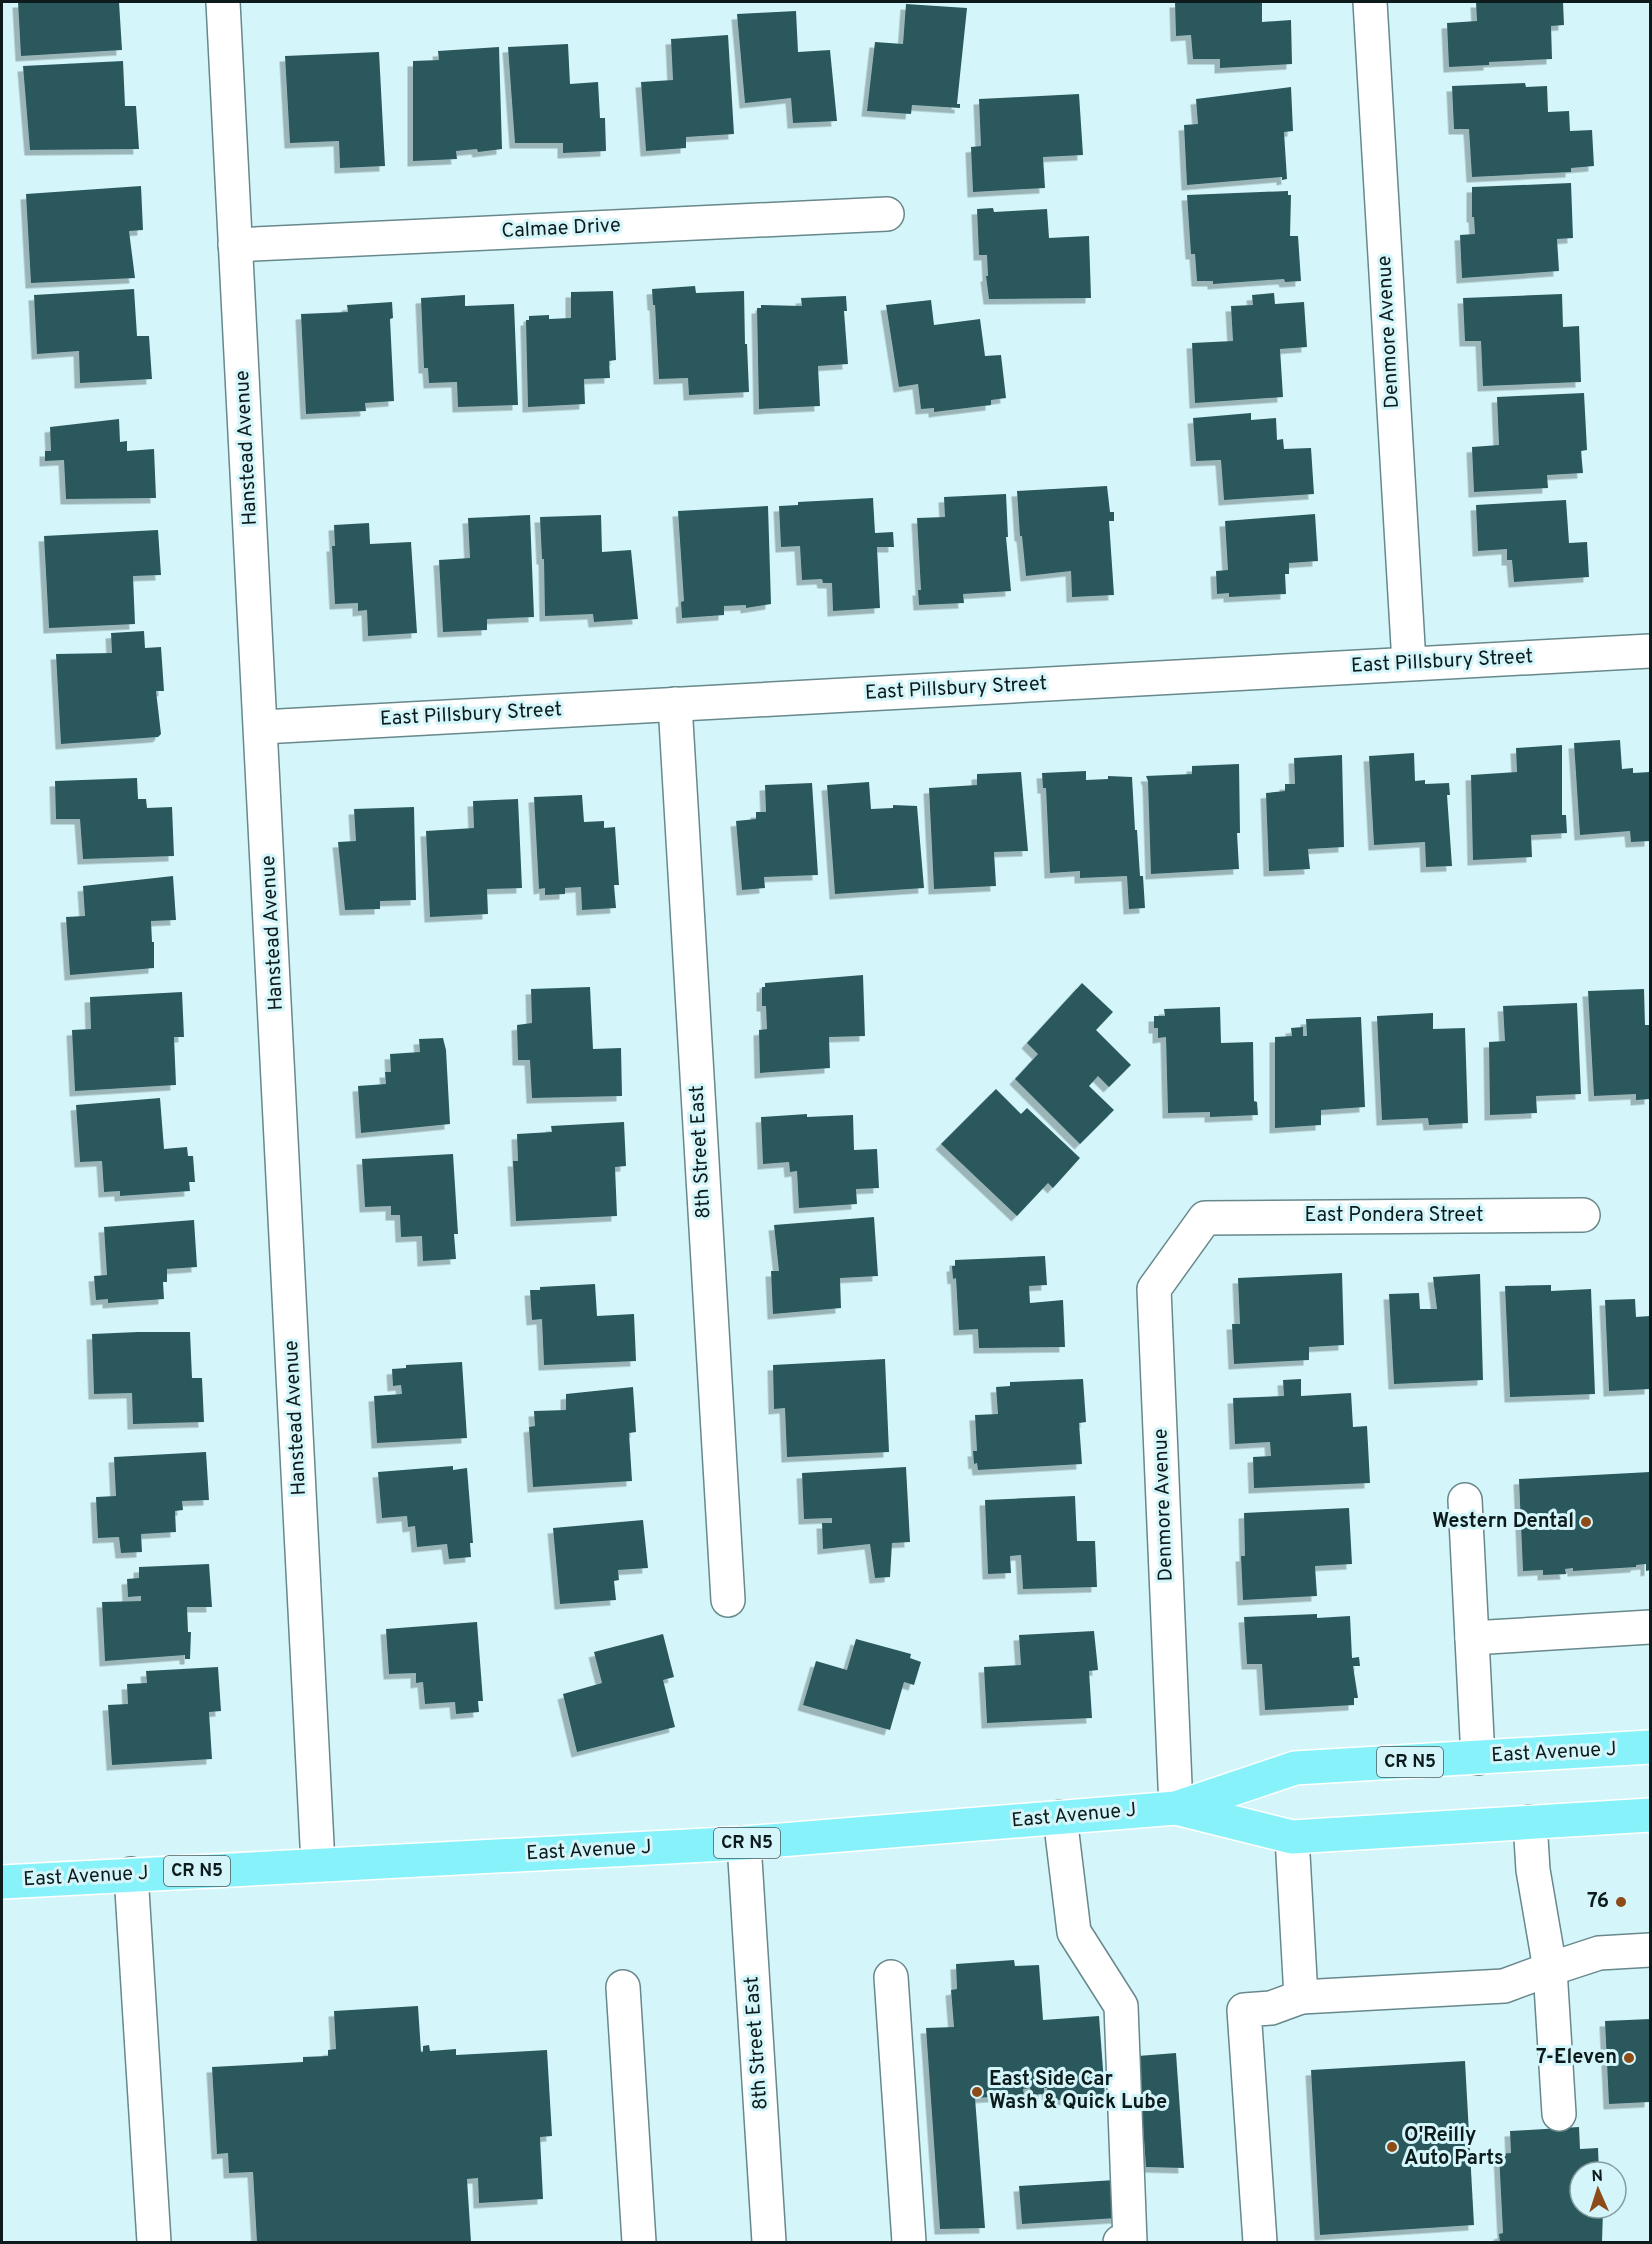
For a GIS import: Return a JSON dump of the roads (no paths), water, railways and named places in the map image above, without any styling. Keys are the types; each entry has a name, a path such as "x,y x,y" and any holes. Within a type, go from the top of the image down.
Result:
{"main road":[{"name":"East Avenue J","path":"2,1882 744,1843 1176,1808 1295,1768 1650,1747"},
{"name":"East Avenue J","path":"1176,1808 1292,1837 1650,1815"}],"street":[{"name":"Hanstead Avenue","path":"223,2 262,727 318,1864"},
{"name":"Denmore Avenue","path":"1370,2 1409,663"},
{"name":"Calmae Drive","path":"235,245 887,214"},
{"name":"East Pillsbury Street","path":"262,727 1650,651"},
{"name":"8th Street East","path":"675,704 728,1600"},
{"name":"East Pondera Street","path":"1205,1218 1583,1215"},
{"name":"Denmore Avenue","path":"1176,1808 1154,1289 1205,1218"},
{"path":"1465,1500 1478,1758"},
{"path":"1472,1638 1650,1627"},
{"path":"1060,1817 1074,1932 1121,2006 1130,2242 1120,2242"},
{"path":"1530,1822 1533,1870 1550,1969 1559,2115"},
{"path":"1292,1837 1300,1997"},
{"name":"8th Street East","path":"744,1843 769,2242"},
{"path":"132,1874 154,2242"},
{"path":"1260,2242 1244,2010 1271,2008 1300,1997 1504,1986 1599,1953 1650,1950"},
{"path":"891,1977 909,2242"},
{"path":"623,1987 639,2242"}],"place":[{"name":"Western Dental","path":"1586,1522"},
{"name":"76","path":"1621,1902"},
{"name":"7-Eleven","path":"1629,2058"},
{"name":"East Side Car Wash & Quick Lube","path":"977,2092"},
{"name":"O'Reilly Auto Parts","path":"1392,2147"}]}
